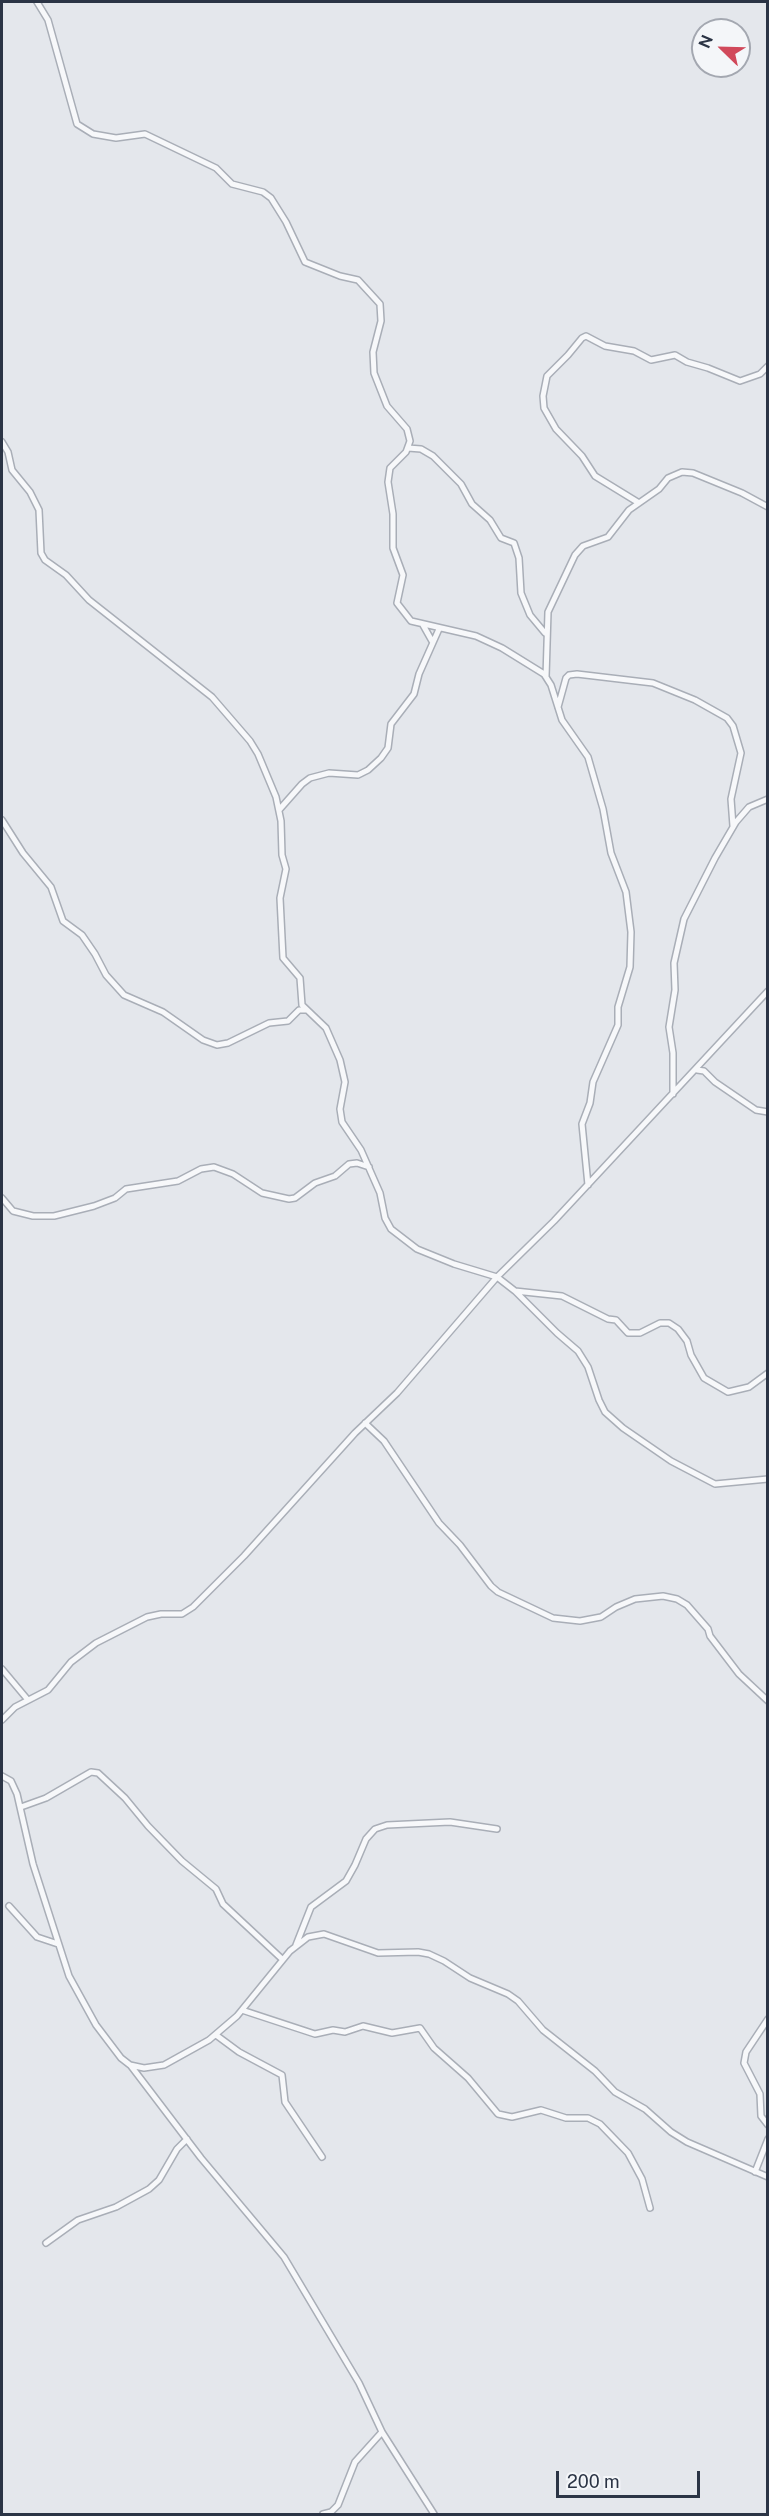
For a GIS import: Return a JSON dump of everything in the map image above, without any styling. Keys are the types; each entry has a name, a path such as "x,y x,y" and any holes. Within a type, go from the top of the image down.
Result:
{"street":[{"path":"37,2 48,20 70,103 78,124 93,134 116,138 145,134 216,168 232,184 263,192 275,204 305,262 340,276 358,280 376,298 381,307 381,318 373,352 374,373 390,411 408,432 408,448 390,468 388,482 393,514 393,548 403,575 397,600 408,618 438,629 466,633 492,643 546,677"},
{"path":"639,503 595,476 582,456 556,429 544,408 543,396 547,376 582,338 586,336 605,346 634,351 651,360 675,355 687,362 740,381 756,376 768,366"},
{"path":"2,442 8,452 12,470 30,492 39,510 43,558 52,567 66,574 89,600 143,640 217,703 256,750 279,810 282,855 286,869 280,898 282,954 286,964 300,978 301,1002 324,1025 340,1060 345,1082 340,1115 369,1167 382,1197 386,1221 404,1242 432,1256 497,1277 515,1291 578,1351 588,1367 603,1408 623,1428 677,1465 712,1483 723,1485 768,1479"},
{"path":"408,448 421,449 433,456 461,484 472,504 490,520 501,538 514,543 519,558 521,593 530,615 546,635"},
{"path":"588,1185 582,1124 590,1103 593,1082 618,1025 618,1007 630,967 631,932 626,892 610,851 603,809 590,763 585,752 562,720 546,677 548,611 579,549 608,537 629,510 659,489 668,478 685,471 741,493 768,507"},
{"path":"422,624 432,641"},
{"path":"279,810 306,780 329,773 357,775 365,772 381,758 388,748 391,724 414,694 419,674 438,629"},
{"path":"558,709 566,678 574,673 653,683 695,699 727,718 733,726 741,753 731,799 733,827"},
{"path":"673,1094 674,1053 669,1032 675,990 674,963 681,928 707,872 733,827 749,807 768,799"},
{"path":"2,820 23,853 51,887 63,921 82,935 106,975 124,995 163,1012 203,1040 217,1045 228,1043 269,1023 288,1021 299,1010 307,1010"},
{"path":"2,1720 15,1707 48,1690 71,1662 101,1640 147,1617 160,1614 178,1615 189,1611 244,1556 305,1485 397,1393 497,1277 588,1185 768,991"},
{"path":"695,1070 702,1070 721,1087 756,1110 768,1112"},
{"path":"2,1198 13,1211 33,1216 54,1216 94,1206 115,1198 126,1189 178,1181 201,1169 214,1167 234,1174 262,1193 289,1199 295,1198 315,1183 335,1176 349,1164 357,1163 369,1167"},
{"path":"515,1291 562,1296 596,1314 616,1320 628,1333 640,1333 662,1323 671,1324 687,1341 701,1374 709,1382 728,1392 749,1387 768,1373"},
{"path":"364,1424 384,1441 439,1523 498,1592 553,1618 580,1621 601,1617 616,1607 635,1599 663,1596 677,1599 687,1605 708,1629 710,1636 739,1674 768,1701"},
{"path":"2,1669 28,1700"},
{"path":"21,1807 46,1798 91,1772 98,1773 125,1798 182,1861 216,1889 223,1904 282,1959"},
{"path":"2,1776 14,1784 21,1807 28,1847 58,1944 69,1976 88,2013 121,2058 131,2066 138,2078 284,2257 359,2383 382,2432 434,2514"},
{"path":"296,1945 311,1907 346,1881 366,1839 375,1829 387,1825 450,1822 497,1829"},
{"path":"9,1906 35,1935 58,1944"},
{"path":"131,2066 144,2068 164,2065 216,2035 242,2010 282,1959 296,1945 308,1937 324,1934 378,1953 418,1952 444,1961 470,1978 513,1997 543,2030 615,2092 651,2113 679,2138 768,2177"},
{"path":"242,2010 315,2034 333,2030 345,2032 363,2026 393,2034 420,2028 434,2048 468,2078 498,2114 512,2116 541,2110 566,2118 588,2118 600,2124 628,2153 642,2179 650,2208"},
{"path":"768,2019 746,2052 744,2063 760,2094 761,2116 768,2125"},
{"path":"216,2035 239,2052 282,2075 285,2102 322,2157"},
{"path":"46,2243 67,2225 88,2215 117,2207 149,2189 163,2174 177,2149 187,2139"},
{"path":"755,2172 768,2139"},
{"path":"323,2514 338,2505 355,2462 382,2432"}]}
